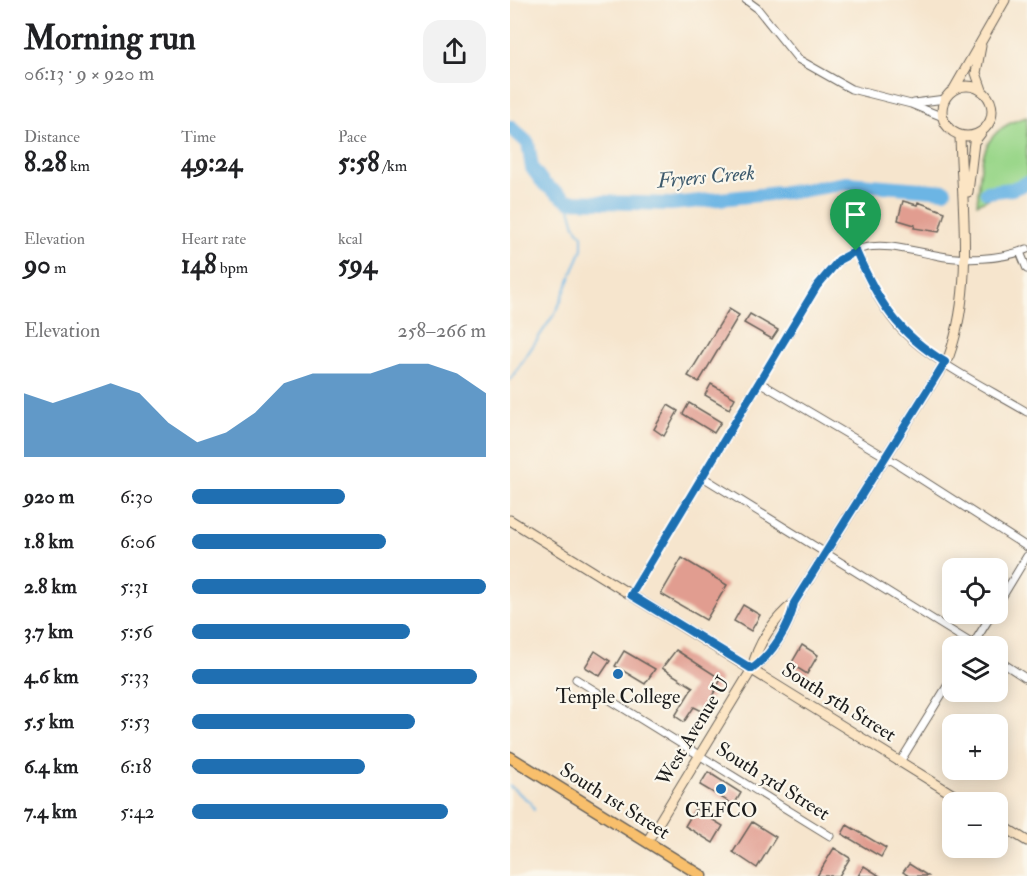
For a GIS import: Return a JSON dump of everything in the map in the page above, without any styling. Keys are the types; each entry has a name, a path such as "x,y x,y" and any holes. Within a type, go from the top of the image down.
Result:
{"main road":[{"name":"South 1st Street","path":"510,757 702,876"}],"street":[{"path":"746,0 757,8 798,59 851,89 911,104 943,117"},
{"path":"986,30 976,63 977,81 992,109 990,121 982,131 974,136 960,136 949,129 943,117 945,99 961,80 986,30 1005,0"},
{"path":"952,91 971,86 983,92"},
{"path":"911,104 945,99"},
{"name":"West Avenue U","path":"965,212 974,142 982,131"},
{"name":"West Avenue U","path":"647,842 752,669 755,653 783,612 794,603 826,554 945,362 956,337 960,316 964,258 965,212 960,136"},
{"path":"631,595 701,476 830,268 856,251 882,244 964,258 1024,250 1027,269"},
{"path":"856,251 874,292 898,326 921,347 1027,412"},
{"path":"759,382 886,457 1027,547"},
{"path":"701,476 958,636"},
{"name":"South 5th Street","path":"510,519 949,792"},
{"path":"1008,587 1027,556"},
{"path":"1008,667 1027,679"},
{"name":"South 3rd Street","path":"576,679 830,836"},
{"path":"900,762 942,694"},
{"path":"1008,830 1027,842"}],"green space":[{"path":"1027,117 1027,181 977,204 985,149 999,130"}],"building":[{"path":"903,201 917,205 918,202 945,212 939,232 914,228 915,225 898,220"},
{"path":"729,309 739,315 699,382 688,376"},
{"path":"750,314 778,330 772,339 744,323"},
{"path":"711,384 735,398 729,409 705,395"},
{"path":"689,403 721,422 714,433 683,414"},
{"path":"668,405 678,411 664,436 654,429"},
{"path":"682,558 727,585 706,620 661,594"},
{"path":"743,605 760,615 751,631 734,621"},
{"path":"802,645 818,655 807,674 791,664"},
{"path":"676,650 721,679 704,712 694,707 684,722 675,716 693,687 662,668"},
{"path":"595,651 610,661 600,676 585,667"},
{"path":"624,651 655,669 645,684 615,666"},
{"name":"CEFCO","path":"708,772 741,793 734,805 700,785"},
{"name":"CEFCO","path":"695,809 723,826 713,843 685,826"},
{"path":"752,822 776,837 757,868 733,852"},
{"path":"847,825 886,848 881,857 842,834"},
{"path":"834,848 850,858 839,876 817,876"},
{"path":"909,864 928,876 909,876 903,872"},
{"path":"864,866 880,876 858,876"}],"waterway":[{"name":"Fryers Creek","path":"510,127 528,143 532,168 544,184 568,201 671,204 798,191 847,183 945,191"},
{"name":"Fryers Creek","path":"987,192 1012,189 1027,183"},
{"path":"510,380 557,310 582,249 582,235 575,226 568,201"},
{"path":"510,786 531,803 534,810"}],"place":[{"name":"Temple College","path":"618,674"},
{"name":"CEFCO","path":"721,789"}],"route":[{"path":"856,251 874,292 898,326 921,347 945,362 794,603 792,616 764,660 752,669 631,595 817,286 830,268 846,255 856,251"}]}
